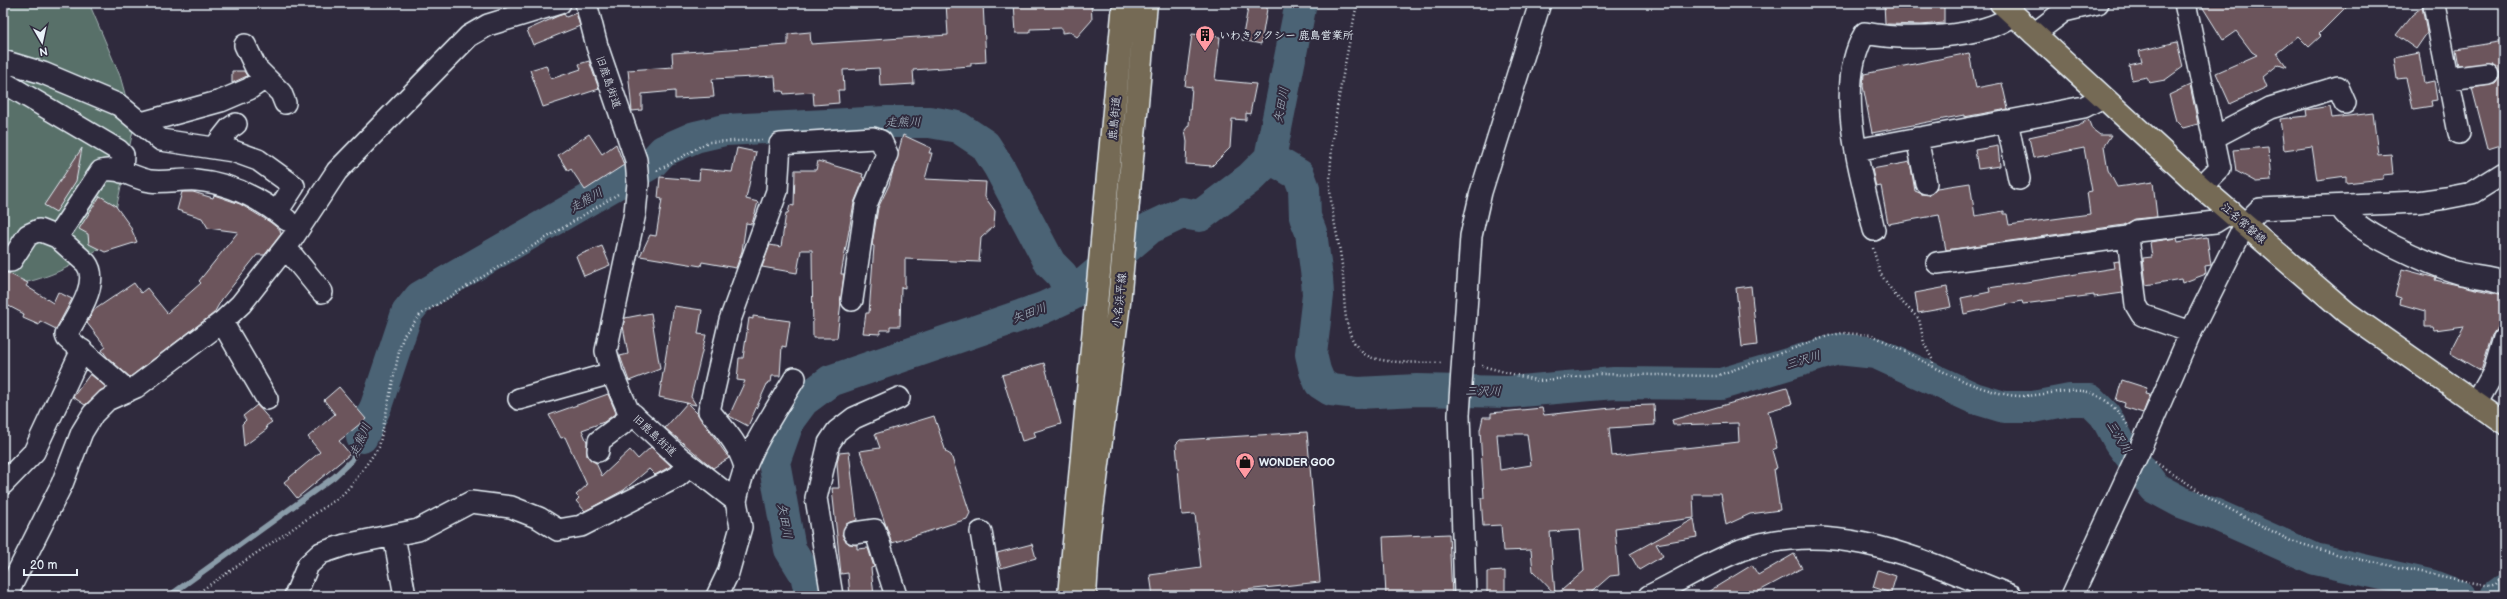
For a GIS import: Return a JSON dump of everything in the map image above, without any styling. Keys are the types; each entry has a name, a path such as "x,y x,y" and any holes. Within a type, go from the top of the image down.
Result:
{"main road":[{"name":"鹿島街道","path":"1103,233 1124,3"},
{"name":"小名浜平線","path":"1085,596 1089,533 1119,303 1146,3"},
{"name":"江名常磐線","path":"2007,9 2201,187 2347,313 2504,423"},
{"name":"小名浜平線","path":"1069,596 1103,233"}],"street":[{"path":"6,596 62,484 82,432 93,414 107,400 136,387 222,322 258,285 286,248 337,171 469,36 488,25 560,3"},
{"name":"旧鹿島街道","path":"586,3 596,46 637,174 635,213 606,351 612,373 628,410 690,466 736,502"},
{"path":"1465,596 1459,415 1473,224 1481,192 1540,3"},
{"path":"2034,34 2064,11 2098,3"},
{"path":"2185,3 2220,168 2201,187"},
{"path":"2436,3 2434,5 2459,133"},
{"path":"1874,230 1856,150 1852,125 1851,76 1856,48 1865,33 1889,38 1913,38 1987,29 2002,24 2007,9"},
{"path":"245,45 256,68 281,93 286,103"},
{"path":"3,61 27,66 119,105 161,140 214,147 258,160 294,186 277,212"},
{"path":"2448,79 2488,74"},
{"path":"141,124 216,103 249,89 266,78"},
{"path":"3,82 118,150 123,155 122,172"},
{"path":"2213,138 2270,108 2338,87 2345,103"},
{"path":"1856,150 2084,107 2103,97"},
{"path":"2007,121 2020,179"},
{"path":"214,147 226,132 236,124"},
{"path":"745,467 742,454 709,411 730,320 777,191 780,144 873,138 881,141 887,154 866,205 852,300"},
{"path":"1917,138 1926,183"},
{"path":"57,237 101,171 112,168 152,182 196,180 234,188 277,212 298,230"},
{"path":"1937,263 2128,237 2137,232 2238,218 2260,209 2417,202 2446,198 2472,193 2504,173"},
{"path":"2340,206 2342,213 2372,236 2458,272 2504,282"},
{"path":"2072,596 2140,449 2191,332 2238,218"},
{"path":"3,261 11,261 28,235 34,231 49,233 57,237 90,268 88,293 66,335 128,391"},
{"path":"2128,237 2136,305 2142,315 2191,332"},
{"path":"286,248 322,292"},
{"path":"222,322 267,399"},
{"path":"2476,404 2494,372 2504,338"},
{"path":"3,484 34,452 82,350"},
{"path":"519,399 612,373"},
{"path":"717,596 728,573 741,527 736,502 745,467 751,452 795,378"},
{"path":"832,596 816,498 829,443 837,432 854,418 899,398"},
{"path":"598,451 599,441 634,415"},
{"path":"301,593 308,565 321,553 345,545 418,530 471,502 511,507 539,518 558,530 574,529 677,477 690,466"},
{"path":"854,533 875,530 896,596"},
{"path":"981,532 992,596"},
{"path":"394,536 405,596"},
{"path":"1649,596 1741,550 1810,537 1846,539 1881,546 2012,596"}],"path":[{"path":"1358,3 1336,108 1330,183 1332,210 1343,274 1346,317 1350,334 1364,354 1376,360 1464,363 1539,380 1598,374 1716,376 1801,344 1843,333 1872,335 1932,366 1990,390 2008,395 2035,397 2075,391 2093,393 2107,401 2120,414 2146,457 2216,502 2291,541 2343,556 2490,586 2496,584 2504,573"},
{"path":"193,596 341,496 354,482 379,447 400,347 404,335 420,315 537,242 637,174 672,160 708,142 749,139 769,140 780,144"},
{"path":"1874,230 1872,243 1880,273 1895,295 1919,319 1924,343 1933,361 1932,366"}],"green space":[{"path":"3,3 89,3 120,76 134,126 109,242 71,266 47,276 3,287"}],"building":[{"path":"946,3 983,3 986,62 971,63 971,66 913,70 914,84 880,86 879,68 843,70 844,90 838,90 839,103 814,105 813,92 784,94 783,91 776,91 775,76 712,79 714,97 675,99 675,91 642,94 642,110 632,111 628,70 673,67 672,53 788,45 788,34 810,32 811,44 948,35"},
{"path":"1014,3 1091,3 1092,20 1077,37 1070,32 1062,33 1062,28 1030,29 1030,33 1016,33"},
{"path":"1249,3 1268,3 1261,44 1242,40"},
{"path":"1884,3 1944,3 1944,23 1921,25 1887,24 1885,23"},
{"path":"2200,3 2350,3 2319,34 2321,36 2309,47 2298,36 2277,53 2287,67 2279,64 2263,77 2267,87 2230,104 2216,73 2257,55 2252,52 2236,31 2223,40"},
{"path":"2422,7 2427,33 2416,49 2396,35 2412,15"},
{"path":"576,13 580,26 533,45 527,30 558,16 564,14 566,17"},
{"path":"1192,34 1220,37 1215,80 1256,84 1250,114 1246,113 1246,120 1232,119 1230,148 1212,166 1186,164 1187,142 1185,130 1189,125 1192,87 1185,86"},
{"path":"2504,41 2504,144 2488,149 2472,88 2495,84 2499,79 2500,72 2492,63 2459,66 2456,49"},
{"path":"2177,42 2183,67 2165,80 2149,83 2147,77 2132,80 2129,65 2142,62 2139,51"},
{"path":"1969,53 1976,88 2002,83 2008,109 1964,117 1964,115 1872,133 1863,86 1864,74"},
{"path":"2419,53 2424,83 2434,81 2437,100 2431,101 2432,106 2413,109 2406,78 2397,79 2394,58"},
{"path":"589,61 599,89 543,107 530,70 546,65 551,79 581,69 579,64"},
{"path":"232,71 244,71 247,76 232,83"},
{"path":"2190,85 2198,124 2183,128 2176,121 2169,95"},
{"path":"2330,106 2332,118 2373,113 2378,155 2391,154 2393,174 2383,175 2383,179 2346,183 2346,176 2317,180 2312,146 2284,150 2280,119 2307,116 2306,110"},
{"path":"2088,119 2092,129 2100,135 2111,135 2104,146 2108,170 2117,187 2153,182 2157,217 2135,219 2124,225 1946,250 1939,215 1888,224 1881,186 1876,187 1872,169 1910,162 1915,191 1922,194 1929,195 1937,188 1970,183 1975,216 2004,211 2004,214 2007,214 2009,225 2090,214 2087,192 2092,191 2084,148 2033,158 2029,137 2079,126"},
{"path":"589,134 602,154 616,144 624,165 585,190 571,169 568,171 558,155"},
{"path":"903,135 931,148 929,153 932,153 925,179 986,182 985,197 995,211 994,226 981,238 979,262 905,259 905,288 901,287 900,326 890,326 890,330 880,330 880,334 863,333 866,313 869,313 874,246 872,245 878,208 889,185"},
{"path":"1998,146 2000,166 1978,169 1975,150"},
{"path":"2268,147 2271,181 2256,182 2236,171 2233,150"},
{"path":"82,148 76,181 56,212 44,205"},
{"path":"737,148 756,152 746,199 758,202 752,224 746,223 742,251 736,268 702,262 701,266 640,256 650,235 656,236 662,199 658,198 660,177 699,180 700,169 732,172"},
{"path":"818,161 863,174 862,177 864,178 854,203 841,274 844,274 837,338 813,338 812,250 801,250 797,273 762,267 770,245 781,247 786,213 788,213 790,205 794,206 795,170 816,170"},
{"path":"182,192 193,192 213,198 214,195 240,204 270,222 280,230 281,234 265,255 257,255 222,299 214,313 130,377 107,357 102,350 106,347 87,323 94,310 134,283 141,293 147,288 167,313 201,283 199,281 238,232 208,228 202,218 177,210"},
{"path":"100,196 115,205 130,226 137,242 105,252 89,244 88,234 79,229"},
{"path":"2207,237 2211,265 2205,266 2206,274 2182,283 2181,279 2146,285 2143,258 2152,257 2150,242 2177,238 2178,242"},
{"path":"602,246 610,265 584,276 576,256"},
{"path":"2119,261 2123,293 2023,304 2022,301 1964,314 1961,298 1990,292 1989,288 2114,268 2113,262"},
{"path":"2402,269 2436,278 2435,280 2504,295 2498,328 2492,335 2481,371 2450,353 2464,326 2435,330 2434,327 2425,327 2425,311 2400,304 2401,298 2395,296"},
{"path":"3,273 8,273 28,283 26,286 53,303 58,292 72,299 56,329 40,321 39,325 23,318 24,314 3,303"},
{"path":"1751,286 1757,345 1742,347 1736,288"},
{"path":"1947,287 1951,307 1918,313 1915,293"},
{"path":"674,306 702,310 698,334 706,335 691,397 696,405 659,397"},
{"path":"651,313 660,369 629,381 620,356 628,354 623,326 625,318"},
{"path":"753,316 790,321 786,347 782,346 780,376 772,376 771,382 768,382 748,426 729,416 745,381 737,380 739,358 743,358 749,318 753,319"},
{"path":"1044,363 1061,424 1034,432 1036,437 1022,441 1002,375"},
{"path":"90,374 106,387 85,405 73,397"},
{"path":"2122,380 2147,388 2145,394 2150,395 2143,413 2124,407 2125,403 2116,400"},
{"path":"339,387 366,419 339,441 350,454 297,498 284,482 320,452 308,437 335,414 324,400"},
{"path":"1787,387 1792,404 1768,411 1777,448 1772,450 1777,468 1774,469 1780,510 1750,514 1726,525 1721,494 1693,494 1694,518 1615,528 1619,575 1610,576 1587,596 1555,596 1584,571 1580,530 1550,532 1555,594 1533,571 1531,550 1503,551 1501,525 1483,526 1481,498 1484,498 1480,430 1483,417 1491,417 1491,413 1542,408 1544,415 1621,406 1654,405 1655,425 1609,428 1612,456 1739,442 1738,423 1673,425 1672,420","holes":["1497,434 1527,434 1531,465 1500,470"]},
{"path":"608,394 616,413 604,422 582,430 587,442 587,456 596,463 602,476 630,450 638,459 651,447 671,466 655,475 649,469 624,490 585,511 576,501 579,498 576,495 587,485 565,437 561,438 549,415"},
{"path":"687,403 697,413 729,458 713,468 665,428"},
{"path":"257,405 272,422 266,426 267,429 244,446 242,424 246,420 243,416"},
{"path":"934,416 946,452 951,455 970,513 967,519 892,543 860,451 880,448 875,434"},
{"name":"WONDER GOO","path":"1307,432 1320,582 1189,596 1153,596 1150,575 1201,568 1195,514 1182,515 1176,444 1180,440"},
{"path":"849,452 857,520 846,524 842,535 849,544 857,545 857,549 868,548 874,567 871,568 874,596 850,596 848,573 841,574 832,488 839,488 837,463 839,453"},
{"path":"1694,519 1697,537 1656,544 1663,556 1639,570 1630,554"},
{"path":"1449,534 1452,596 1386,596 1383,537"},
{"path":"1032,544 1036,558 1001,568 997,553"},
{"path":"1794,554 1802,568 1750,596 1701,596 1752,565 1758,575"},
{"path":"1878,570 1896,576 1891,593 1873,587"},
{"path":"1505,571 1505,596 1487,596 1487,572"}],"waterway":[{"name":"矢田川","path":"811,596 806,575 790,549 774,462 789,420 803,401 830,381 1043,308 1071,295 1150,228 1182,213 1200,216 1250,178 1270,158 1301,3"},
{"name":"走熊川","path":"362,437 376,406 407,313 420,297 652,163 663,151 695,137 725,130 887,122 930,122 958,127 985,145 999,167 1050,263 1062,275 1071,295"},
{"name":"三沢川","path":"1270,158 1299,175 1304,188 1305,217 1311,232 1318,295 1311,354 1315,371 1320,383 1331,390 1358,393 1417,390 1509,392 1614,383 1721,384 1838,349 1876,353 1974,398 2004,407 2033,407 2070,400 2090,400 2105,415 2119,441 2155,488 2181,502 2214,514 2315,559 2430,585 2459,596"},
{"name":"走熊川","path":"169,596 334,477 352,460 362,437"},
{"name":"三沢川","path":"2496,596 2504,590"}],"place":[{"name":"いわきタクシー 鹿島営業所","path":"1205,52"},
{"name":"WONDER GOO","path":"1245,479"}]}
